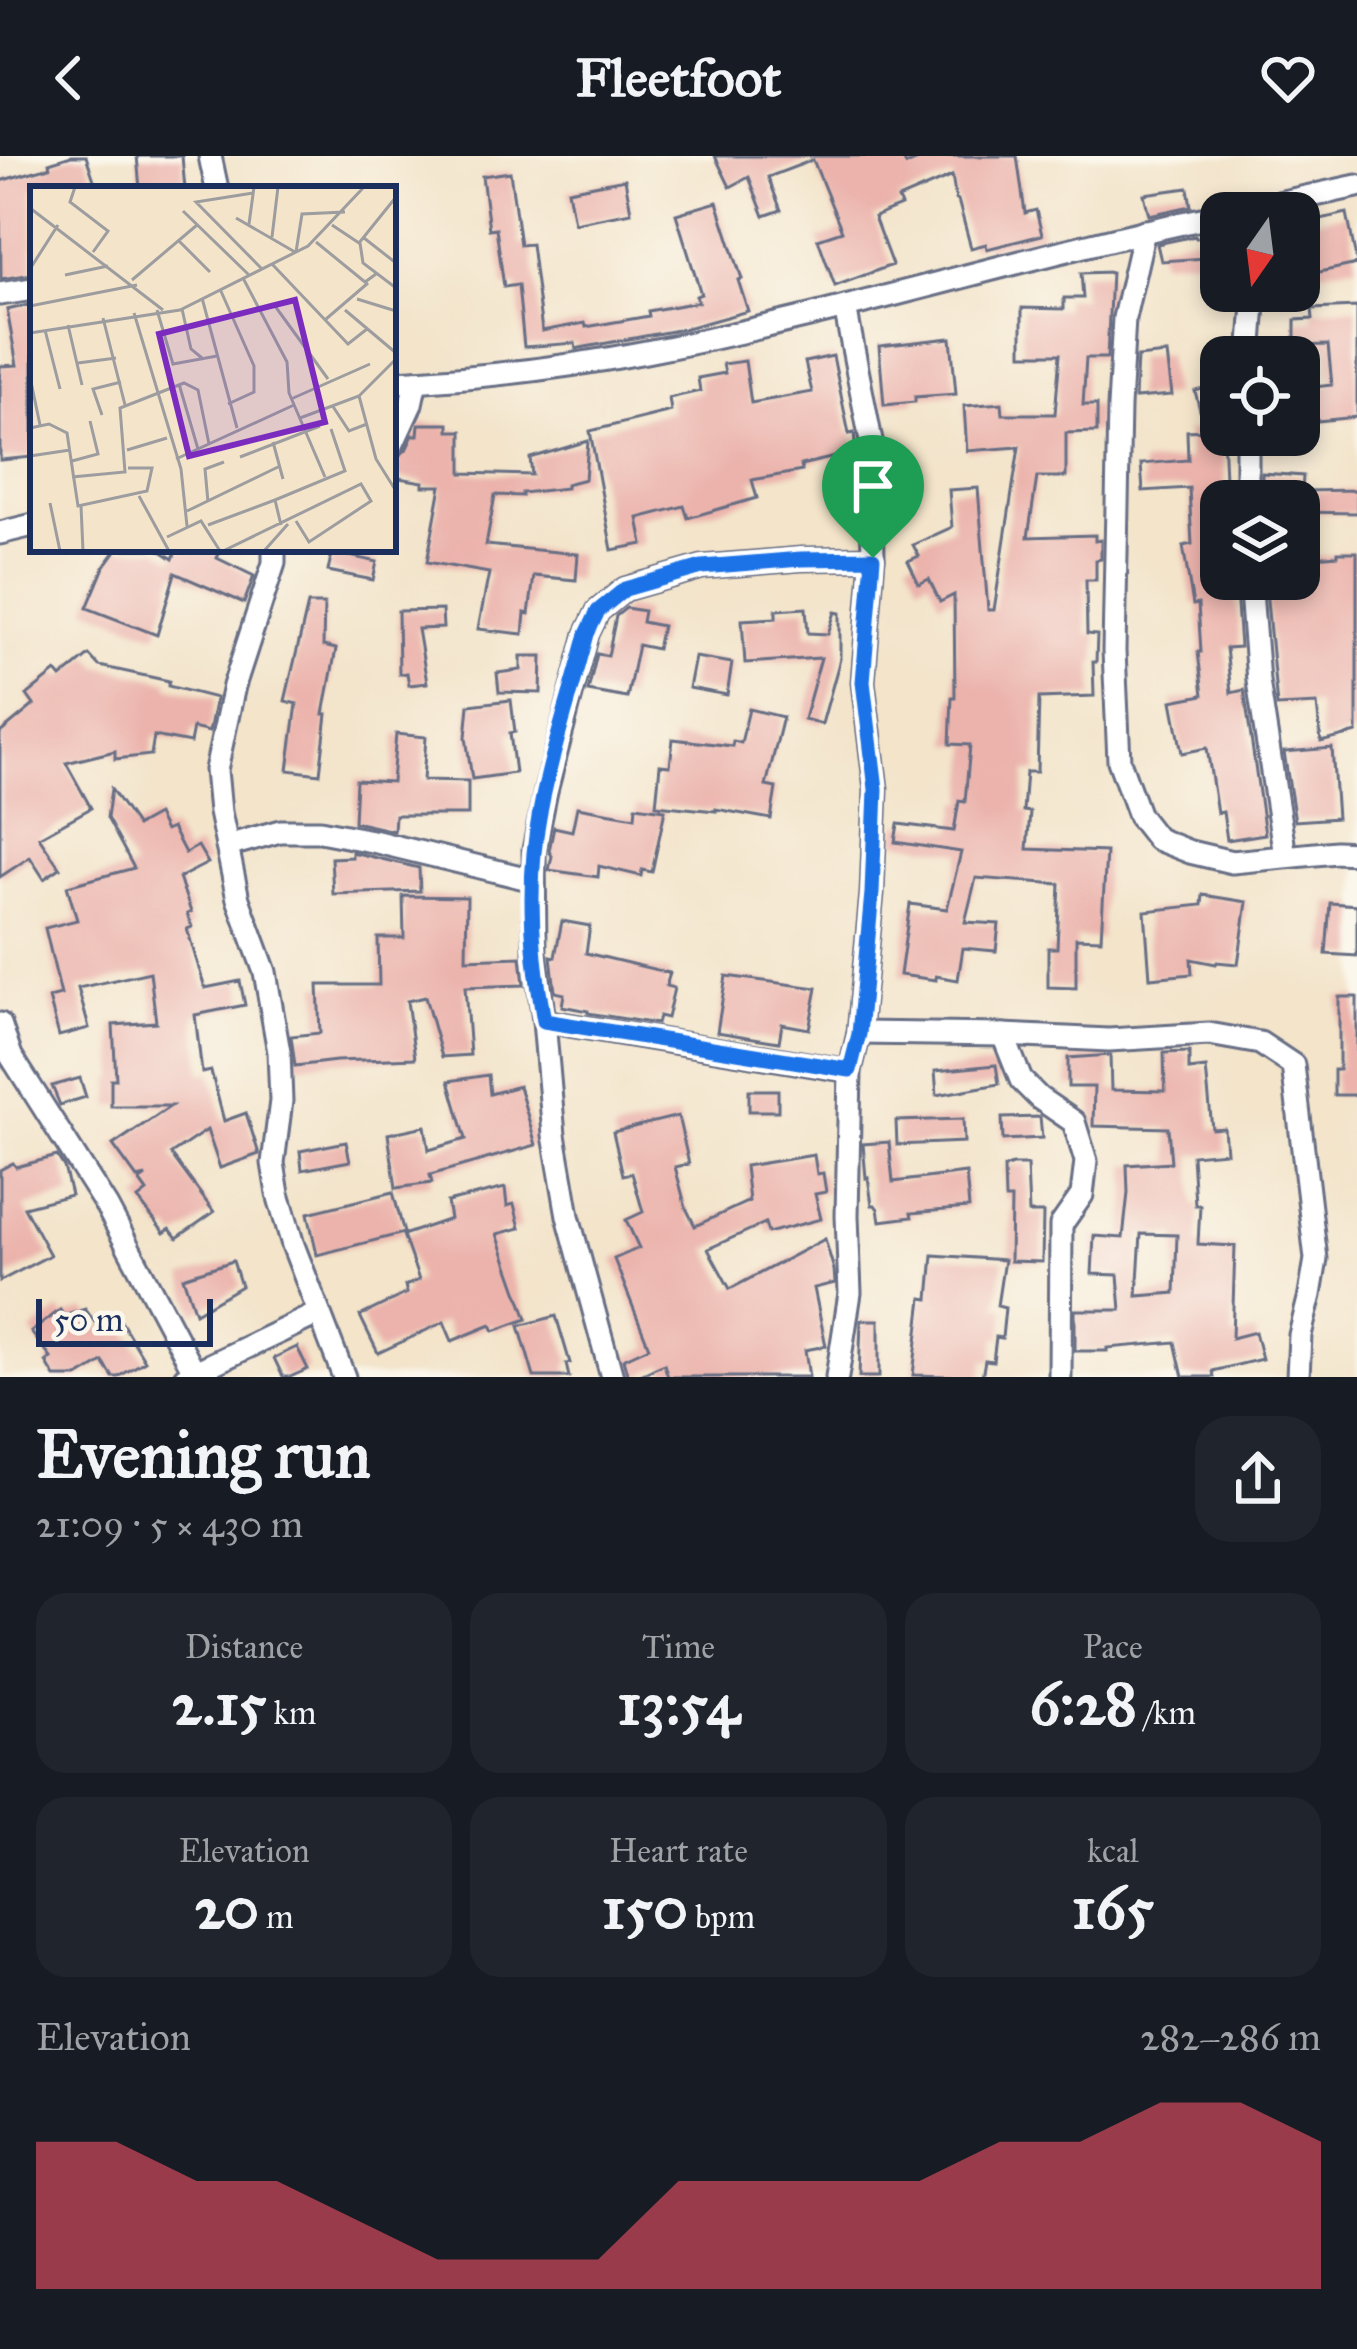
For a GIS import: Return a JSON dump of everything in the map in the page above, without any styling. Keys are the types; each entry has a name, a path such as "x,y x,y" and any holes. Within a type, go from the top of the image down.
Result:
{"street":[{"path":"210,156 216,186"},
{"path":"1320,195 1357,186"},
{"path":"396,436 410,404 405,382 644,353 1200,219"},
{"path":"1144,231 1124,318 1114,651 1119,761 1139,816 1157,839 1190,852 1232,862 1357,853"},
{"path":"0,294 30,290"},
{"path":"837,1377 850,1293 850,1070 859,1034 876,789 863,682 873,558 871,441 845,307"},
{"path":"0,533 30,526"},
{"path":"280,554 234,686 216,770 226,846 238,898 265,972 279,1052 281,1101 273,1163 278,1194 344,1377"},
{"path":"612,1377 568,1216 554,1135 535,952 534,850 587,634 598,611 625,589 702,567 873,558"},
{"path":"1252,600 1258,681 1285,856"},
{"path":"226,846 280,832 320,831 533,880"},
{"path":"544,1021 850,1070"},
{"path":"0,1024 11,1056 107,1207 189,1374 319,1313"},
{"path":"859,1034 1108,1040 1209,1034 1260,1043 1293,1065 1316,1259 1300,1335 1298,1377"},
{"path":"1003,1035 1021,1080 1074,1121 1086,1161 1082,1195 1060,1225 1060,1377"}],"building":[{"path":"86,156 96,186 30,186 30,274 1,279 0,181 50,167 49,163"},
{"path":"137,156 182,156 185,186 140,186"},
{"path":"715,156 902,156 906,165 927,156 1017,156 1025,213 1036,210 1042,235 987,249 986,244 971,248 952,176 898,199 901,206 874,217 892,265 835,286 818,239 842,231 813,160 768,177 781,210 764,216 749,177 730,187"},
{"path":"510,172 520,245 531,244 542,331 649,316 648,311 698,302 696,296 701,294 676,214 717,202 748,311 576,349 575,343 524,347 518,285 504,287 496,228 489,229 482,176"},
{"path":"625,179 631,212 574,223 568,190"},
{"path":"1188,188 1191,206 1149,215 1144,194"},
{"path":"1347,213 1357,264 1320,272 1320,219"},
{"path":"1195,236 1200,238 1200,258 1161,261 1157,244"},
{"path":"1111,272 1107,358 1086,358 1083,405 1097,405 1097,432 1066,433 1066,477 1037,477 1028,537 1095,535 1095,541 1101,540 1096,580 1086,580 1087,634 1097,635 1094,696 1039,698 1037,772 1026,772 1023,811 1030,812 1027,849 1106,852 1101,939 1076,938 1076,988 1048,987 1048,948 1057,948 1060,884 976,878 965,922 999,924 996,951 963,948 958,980 900,975 910,904 947,909 961,852 895,842 898,824 954,831 959,801 965,802 970,745 950,744 955,697 954,595 940,602 929,579 919,584 908,561 919,556 913,545 952,527 949,490 978,488 988,610 994,610 1019,447 967,451 964,406 1002,403 1003,414 1055,414 1060,354 1022,354 1022,308 1064,309 1064,298 1083,298 1081,273"},
{"path":"30,305 30,457 0,460 0,366 17,365 7,310"},
{"path":"1357,307 1357,417 1320,421 1320,386 1332,385 1328,345 1320,345 1320,336 1295,336 1295,320 1313,319 1312,312"},
{"path":"951,338 956,394 884,405 879,346"},
{"path":"1167,354 1172,395 1135,398 1137,357"},
{"path":"833,356 856,452 801,465 802,471 752,480 757,498 688,518 684,506 638,518 643,544 612,550 590,431 671,411 669,398 700,391 698,378 725,373 723,364 745,361 751,403 812,392 805,362"},
{"path":"419,424 449,424 449,431 462,431 462,473 532,475 530,458 588,441 585,479 566,484 566,488 522,496 495,495 486,545 578,554 576,580 534,576 523,634 478,629 489,573 427,562 441,486 396,478 396,458 413,435 418,435"},
{"path":"1200,430 1200,456 1224,456 1225,480 1200,480 1200,600 1237,600 1240,647 1226,648 1231,693 1244,690 1265,834 1227,840 1223,812 1217,813 1207,748 1182,753 1172,701 1203,695 1198,604 1193,605 1183,546 1192,544 1189,488 1143,491 1141,464 1188,460 1187,431"},
{"path":"1262,473 1303,476 1303,480 1262,480"},
{"path":"1357,490 1357,513 1320,512 1320,491"},
{"path":"115,552 162,552 173,559 176,552 220,552 217,558 254,576 244,603 175,573 157,635 87,608"},
{"path":"332,552 377,562 373,580 328,571"},
{"path":"1357,552 1357,733 1321,742 1317,704 1277,706 1267,600 1320,600 1320,556"},
{"path":"308,604 324,604 323,646 336,649 324,714 320,774 288,770 297,704 285,701"},
{"path":"626,608 644,611 642,622 662,626 657,649 638,645 627,698 588,691 597,654 608,656 616,616"},
{"path":"806,608 808,633 828,634 835,612 840,613 840,659 822,724 804,719 821,658 745,663 742,620 776,618 776,610"},
{"path":"442,610 443,628 418,629 427,683 409,685 407,673 399,674 398,611"},
{"path":"89,655 99,666 169,681 168,686 216,698 209,732 193,728 190,743 154,736 151,755 115,759 115,751 66,763 91,808 39,837 60,868 44,879 30,857 0,877 0,733 34,705 27,695 56,672 61,678"},
{"path":"521,656 542,656 541,693 499,692 497,673 521,670"},
{"path":"695,657 732,663 727,695 689,688"},
{"path":"511,700 515,773 472,779 466,737 469,705"},
{"path":"749,709 783,717 766,786 776,788 771,819 656,805 660,765 670,766 673,739 741,743"},
{"path":"396,734 426,737 423,780 468,781 468,815 395,815 394,831 354,822 356,780 392,782"},
{"path":"1332,748 1337,818 1295,821 1284,752"},
{"path":"111,789 137,826 157,815 165,831 172,828 185,853 198,846 208,863 179,878 191,912 187,914 192,927 187,929 205,988 240,981 245,1005 195,1015 202,1073 211,1071 224,1121 246,1113 259,1154 220,1168 207,1130 171,1154 214,1212 177,1238 170,1229 164,1233 138,1199 147,1192 139,1181 146,1176 137,1178 113,1145 171,1106 111,1106 111,1079 116,1079 113,1025 156,1022 150,972 78,988 89,1028 59,1036 49,998 61,995 45,928 77,920 67,886 134,868 107,818"},
{"path":"636,806 665,810 652,872 642,870 641,876 599,866 598,877 549,870 554,827 572,831 577,807 635,817"},
{"path":"352,852 419,868 420,891 333,894 331,858 352,857"},
{"path":"1203,895 1247,902 1238,964 1191,959 1192,974 1150,978 1145,911 1202,905"},
{"path":"403,896 467,897 466,959 521,957 524,985 465,987 470,1055 442,1057 425,997 407,1001 415,1058 295,1066 291,1036 320,1033 318,985 379,985 378,938 404,938"},
{"path":"1330,903 1357,905 1357,956 1326,954"},
{"path":"562,921 590,926 586,953 670,973 666,986 674,988 667,1018 659,1016 657,1024 562,1006 564,994 555,992 551,956 555,957"},
{"path":"726,976 817,988 809,1029 782,1024 779,1042 717,1032"},
{"path":"1339,997 1357,997 1357,1095 1334,1095 1334,1070 1339,1070"},
{"path":"1189,1052 1189,1070 1206,1068 1212,1129 1224,1128 1226,1152 1192,1155 1195,1205 1200,1205 1198,1244 1235,1246 1232,1338 1255,1332 1262,1359 1213,1371 1214,1377 1183,1377 1175,1342 1075,1351 1075,1310 1121,1310 1118,1275 1092,1274 1094,1236 1123,1238 1127,1165 1171,1162 1168,1128 1093,1126 1094,1087 1068,1087 1068,1058 1110,1055 1111,1090 1165,1091 1164,1053","holes":["1141,1234 1177,1235 1175,1293 1137,1296"]},
{"path":"996,1065 999,1084 937,1095 935,1071"},
{"path":"488,1075 490,1094 519,1086 536,1145 430,1175 432,1183 396,1188 388,1134 425,1126 429,1150 466,1139 449,1081"},
{"path":"80,1078 86,1097 60,1105 52,1086"},
{"path":"749,1090 778,1090 778,1111 749,1111"},
{"path":"678,1116 689,1164 675,1167 695,1226 749,1201 745,1166 814,1155 826,1192 815,1194 821,1219 768,1233 765,1223 708,1249 730,1289 825,1239 835,1283 814,1288 826,1346 805,1350 809,1377 668,1377 664,1364 628,1377 623,1359 649,1347 614,1259 639,1248 626,1220 643,1212 632,1173 623,1175 613,1132"},
{"path":"1040,1117 1042,1138 1003,1140 1002,1118"},
{"path":"963,1119 964,1142 897,1145 896,1121"},
{"path":"346,1142 350,1161 302,1170 300,1151"},
{"path":"889,1142 893,1182 966,1173 969,1208 880,1221 866,1178 863,1144"},
{"path":"57,1156 71,1195 24,1207 50,1255 0,1281 0,1170 13,1163 16,1167"},
{"path":"1027,1165 1029,1213 1043,1213 1042,1262 1010,1261 1011,1199 1005,1199 1004,1168"},
{"path":"505,1188 507,1206 514,1204 520,1228 497,1234 527,1319 494,1331 491,1325 452,1341 444,1322 378,1353 360,1316 407,1293 405,1286 419,1280 403,1235 450,1219 447,1202"},
{"path":"393,1192 404,1233 317,1255 308,1213"},
{"path":"933,1255 1004,1260 997,1306 1005,1308 1002,1338 996,1337 993,1361 985,1360 982,1377 913,1375 922,1298 929,1299"},
{"path":"233,1261 241,1286 195,1313 183,1277"},
{"path":"85,1309 100,1329 119,1318 145,1361 118,1377 103,1362 78,1377 55,1377 46,1362 51,1358 31,1332 60,1310 64,1316"},
{"path":"556,1316 570,1363 566,1364 569,1377 534,1377 519,1326"},
{"path":"861,1320 879,1320 879,1377 859,1377"},
{"path":"297,1347 308,1369 283,1377 274,1358"}],"route":[{"path":"873,558 863,682 876,789 872,893 859,1034 850,1070 544,1021 535,952 534,850 587,634 598,611 625,589 702,567 873,558"}]}
